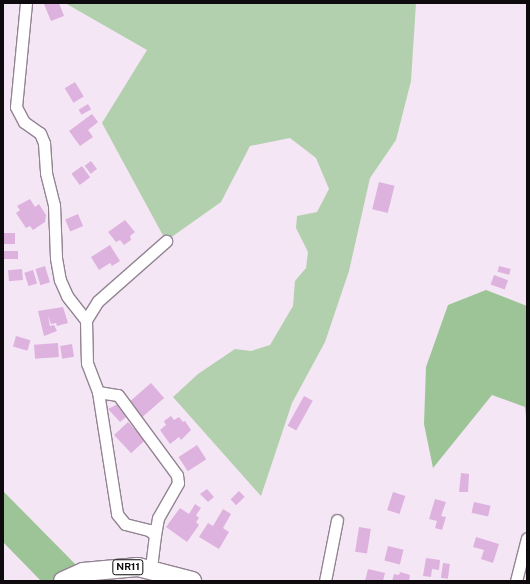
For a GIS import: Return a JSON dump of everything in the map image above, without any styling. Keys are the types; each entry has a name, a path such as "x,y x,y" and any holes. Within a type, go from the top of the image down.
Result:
{"highway":[{"name":"NR11","path":"63,581 84,572 138,566 152,568 192,581"}],"street":[{"path":"26,3 16,107 24,122 40,134 44,143 46,173 54,205 56,258 60,280 67,296 86,320"},
{"path":"155,536 149,530 125,524 117,514 98,392 87,363 86,320 98,301 166,241"},
{"path":"98,392 118,395 177,474 178,483 158,518 152,568"},
{"path":"325,581 337,520"},
{"path":"516,581 527,538"}],"green space":[{"path":"65,3 416,3 411,81 396,140 370,178 349,271 325,342 292,403 261,496 173,397 198,374 235,349 251,351 270,345 293,306 295,281 306,268 308,252 296,228 297,216 317,212 329,189 316,158 290,138 250,146 221,202 166,241 102,123 147,50"},
{"path":"486,290 527,306 527,426 525,407 492,395 433,468 424,424 426,367 448,305"},
{"path":"3,491 83,572 63,581 41,581 3,542"}],"building":[{"path":"59,3 64,16 51,21 44,4"},
{"path":"75,82 84,97 73,103 65,88"},
{"path":"88,104 91,109 82,115 79,110"},
{"path":"92,114 98,122 88,130 93,137 80,146 69,131"},
{"path":"91,161 97,169 91,174 85,166"},
{"path":"82,166 90,177 80,185 71,174"},
{"path":"379,182 395,186 388,213 372,209"},
{"path":"30,199 35,207 39,204 46,215 45,222 33,230 30,226 26,228 16,213 20,210 17,206"},
{"path":"78,214 83,226 70,231 65,219"},
{"path":"125,220 135,232 130,236 131,240 124,245 120,240 116,242 108,232"},
{"path":"3,233 15,233 15,244 3,244"},
{"path":"110,245 120,261 112,266 110,263 99,270 91,257"},
{"path":"3,251 18,251 18,259 3,259"},
{"path":"45,266 50,282 40,285 35,269"},
{"path":"499,266 511,269 509,275 498,272"},
{"path":"22,269 23,280 9,281 8,270"},
{"path":"33,270 37,283 28,286 24,273"},
{"path":"494,275 508,280 505,290 491,284"},
{"path":"63,307 68,323 57,326 56,323 51,324 48,316 50,326 54,325 57,331 44,336 38,311"},
{"path":"16,336 30,340 27,351 13,347"},
{"path":"58,343 59,357 35,359 34,345"},
{"path":"72,344 74,357 62,359 60,346"},
{"path":"151,383 164,398 141,418 128,403"},
{"path":"304,396 313,401 296,431 288,426"},
{"path":"122,402 131,413 120,422 108,409"},
{"path":"171,416 174,420 179,417 183,422 185,421 191,430 181,440 179,437 170,444 160,430 166,425 164,421"},
{"path":"128,422 145,440 131,453 114,435"},
{"path":"197,445 206,459 188,471 179,457"},
{"path":"461,473 469,474 468,492 459,492"},
{"path":"207,489 214,497 208,502 200,494"},
{"path":"239,491 245,497 236,505 231,499"},
{"path":"393,492 405,496 399,514 387,510"},
{"path":"435,499 446,502 441,516 446,517 442,530 435,528 437,521 429,519"},
{"path":"474,502 491,506 488,517 472,513"},
{"path":"195,504 201,508 196,515 199,518 196,522 199,525 187,542 166,527 180,508 189,514"},
{"path":"223,509 231,514 223,528 229,532 219,549 199,537 208,523 213,526"},
{"path":"359,527 371,529 367,554 355,552"},
{"path":"476,537 499,544 493,563 481,559 484,550 473,547"},
{"path":"388,546 404,550 400,564 384,561"},
{"path":"426,558 440,560 439,570 432,569 431,577 423,576"},
{"path":"443,563 450,564 448,579 441,578"},
{"path":"368,569 385,573 383,581 365,581"},
{"path":"400,572 410,575 409,581 392,581 394,574 399,575"}]}
